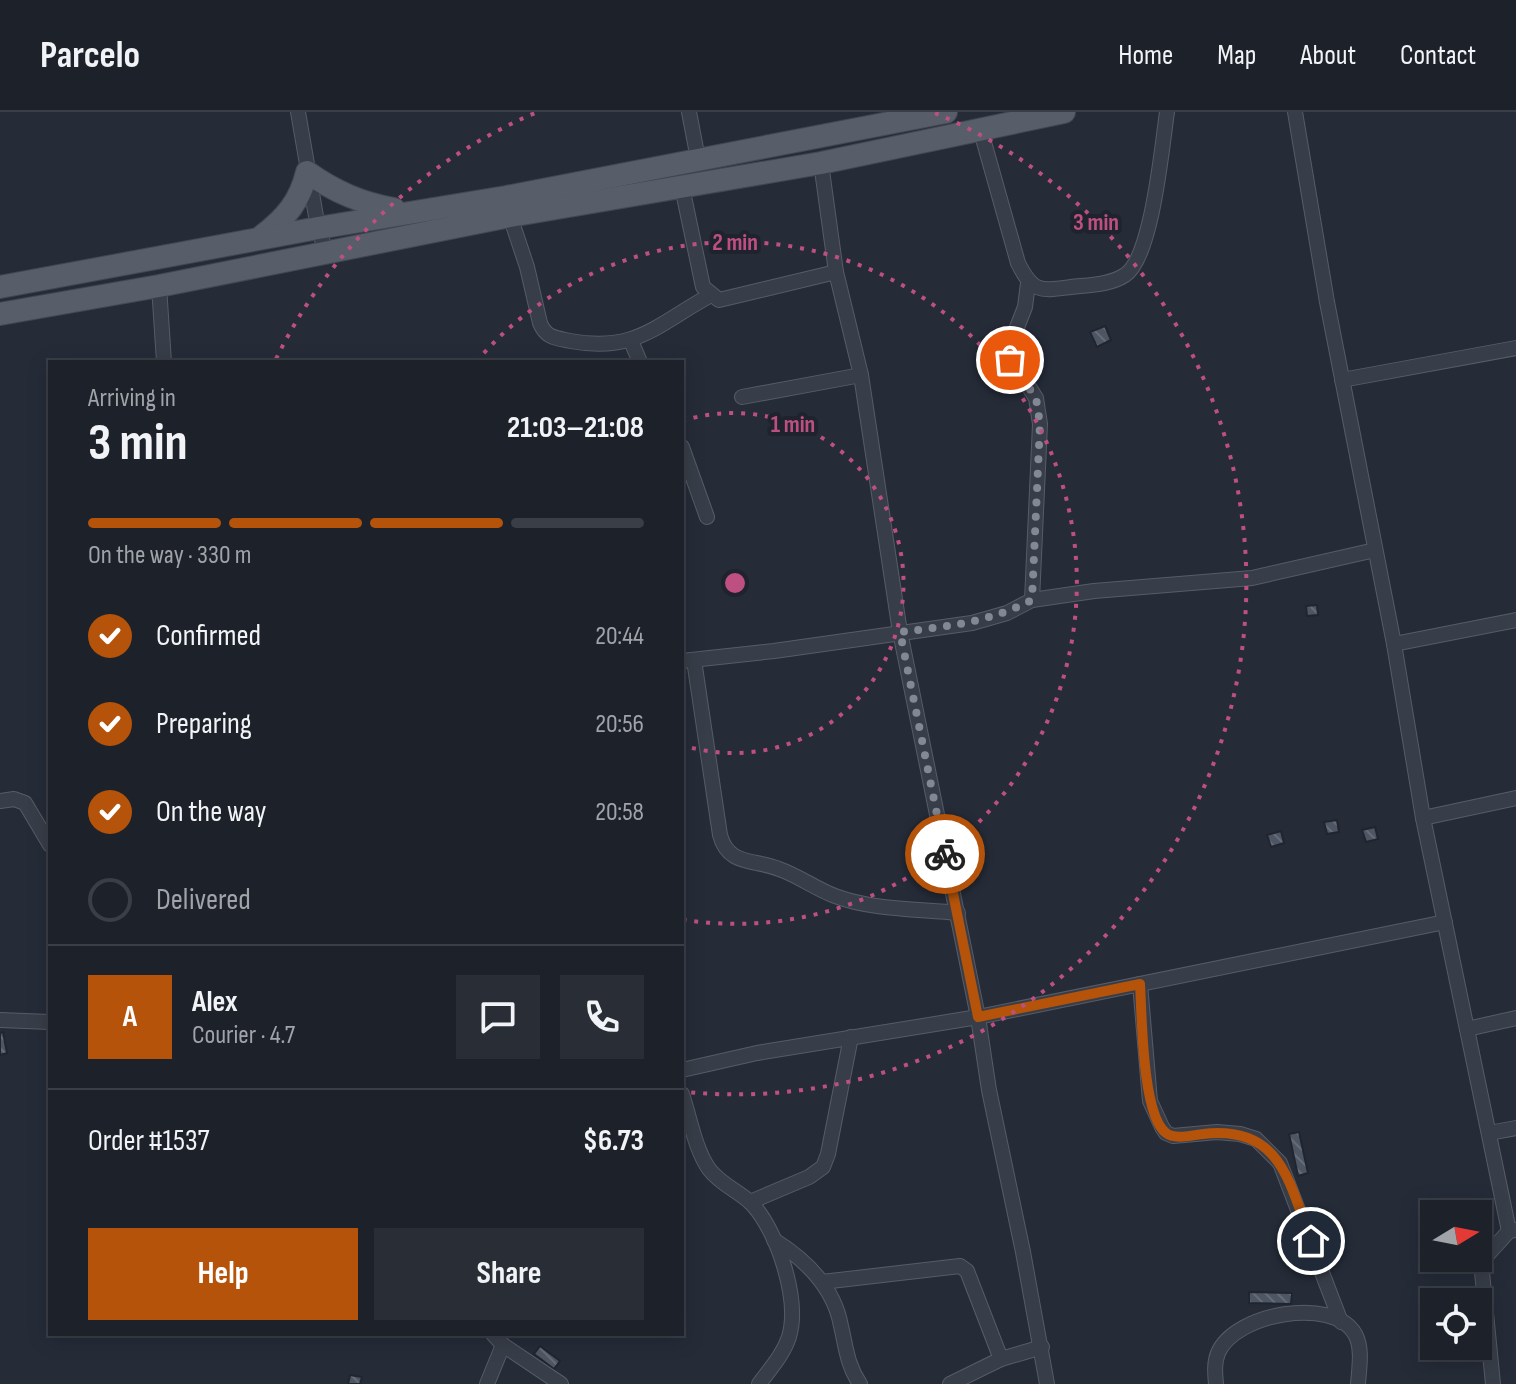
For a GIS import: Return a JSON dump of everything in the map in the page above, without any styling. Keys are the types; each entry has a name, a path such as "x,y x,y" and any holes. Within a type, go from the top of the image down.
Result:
{"main road":[{"path":"0,287 318,228 506,197 946,112"},
{"path":"0,315 510,216 821,163 1041,114 1064,112"},
{"path":"258,239 278,224 293,207 302,194 307,172 329,188 362,203 411,213"}],"street":[{"path":"298,112 318,228 326,251"},
{"path":"689,112 698,159"},
{"path":"1028,283 1045,290 1112,282 1128,274 1145,243 1167,112"},
{"path":"1295,112 1342,380 1394,644 1423,818 1489,1133 1513,1230 1481,1262 1493,1384"},
{"path":"980,128 1018,263 1028,283 1025,307 1007,353 1036,398 1040,424 1032,600"},
{"path":"821,163 836,272 861,375 900,632 958,913 989,1090 1047,1384"},
{"path":"682,187 703,287 719,300 836,272"},
{"path":"510,216 543,332 551,337 594,345 631,341 711,295"},
{"path":"159,286 164,360"},
{"path":"631,341 639,360"},
{"path":"1342,380 1516,348"},
{"path":"742,397 861,375"},
{"path":"684,453 707,517"},
{"path":"958,913 857,902 834,896 782,870 733,857 723,845 720,835 688,660 972,623 1007,613 1032,600 1094,591 1252,578 1375,550"},
{"path":"1394,644 1516,620"},
{"path":"1423,818 1516,798"},
{"path":"0,801 14,799 25,803 48,842"},
{"path":"684,1070 851,1037 978,1017 1445,922"},
{"path":"1140,984 1150,1101 1162,1127 1173,1136 1217,1132 1240,1134 1256,1139 1280,1163 1341,1322"},
{"path":"1467,1029 1516,1018"},
{"path":"0,1020 48,1022"},
{"path":"750,1202 809,1177 823,1167 851,1037"},
{"path":"684,1100 708,1167 719,1181 750,1202 774,1240 785,1270 792,1309 789,1336 780,1356 759,1384"},
{"path":"1489,1133 1516,1128"},
{"path":"774,1240 806,1261 822,1282 841,1323 847,1361 860,1384"},
{"path":"822,1282 960,1266 967,1271 1001,1359"},
{"path":"1216,1384 1215,1365 1219,1351 1230,1336 1258,1319 1285,1313 1319,1314 1341,1322 1355,1334 1360,1360 1358,1384"},
{"path":"487,1384 498,1340 561,1384"},
{"path":"950,1384 1001,1359 1042,1347"}],"building":[{"path":"1105,326 1111,340 1097,347 1090,332"},
{"path":"1317,605 1318,615 1307,616 1306,606"},
{"path":"1337,820 1339,832 1327,834 1324,822"},
{"path":"1375,827 1378,839 1366,842 1362,830"},
{"path":"1281,831 1284,843 1271,847 1267,835"},
{"path":"3,1032 7,1053 0,1055 0,1033"},
{"path":"1299,1132 1308,1173 1298,1176 1289,1134"},
{"path":"1249,1292 1292,1293 1291,1304 1249,1303"},
{"path":"540,1346 560,1361 554,1369 534,1354"},
{"path":"350,1375 362,1377 360,1384 348,1384"}],"way so far":[{"path":"945,854 900,632 972,623 1007,613 1032,600 1040,424 1036,398 1010,360"}],"route":[{"path":"945,854 978,1017 1140,984 1150,1101 1162,1127 1173,1136 1217,1132 1256,1139 1280,1163 1311,1241"}]}
